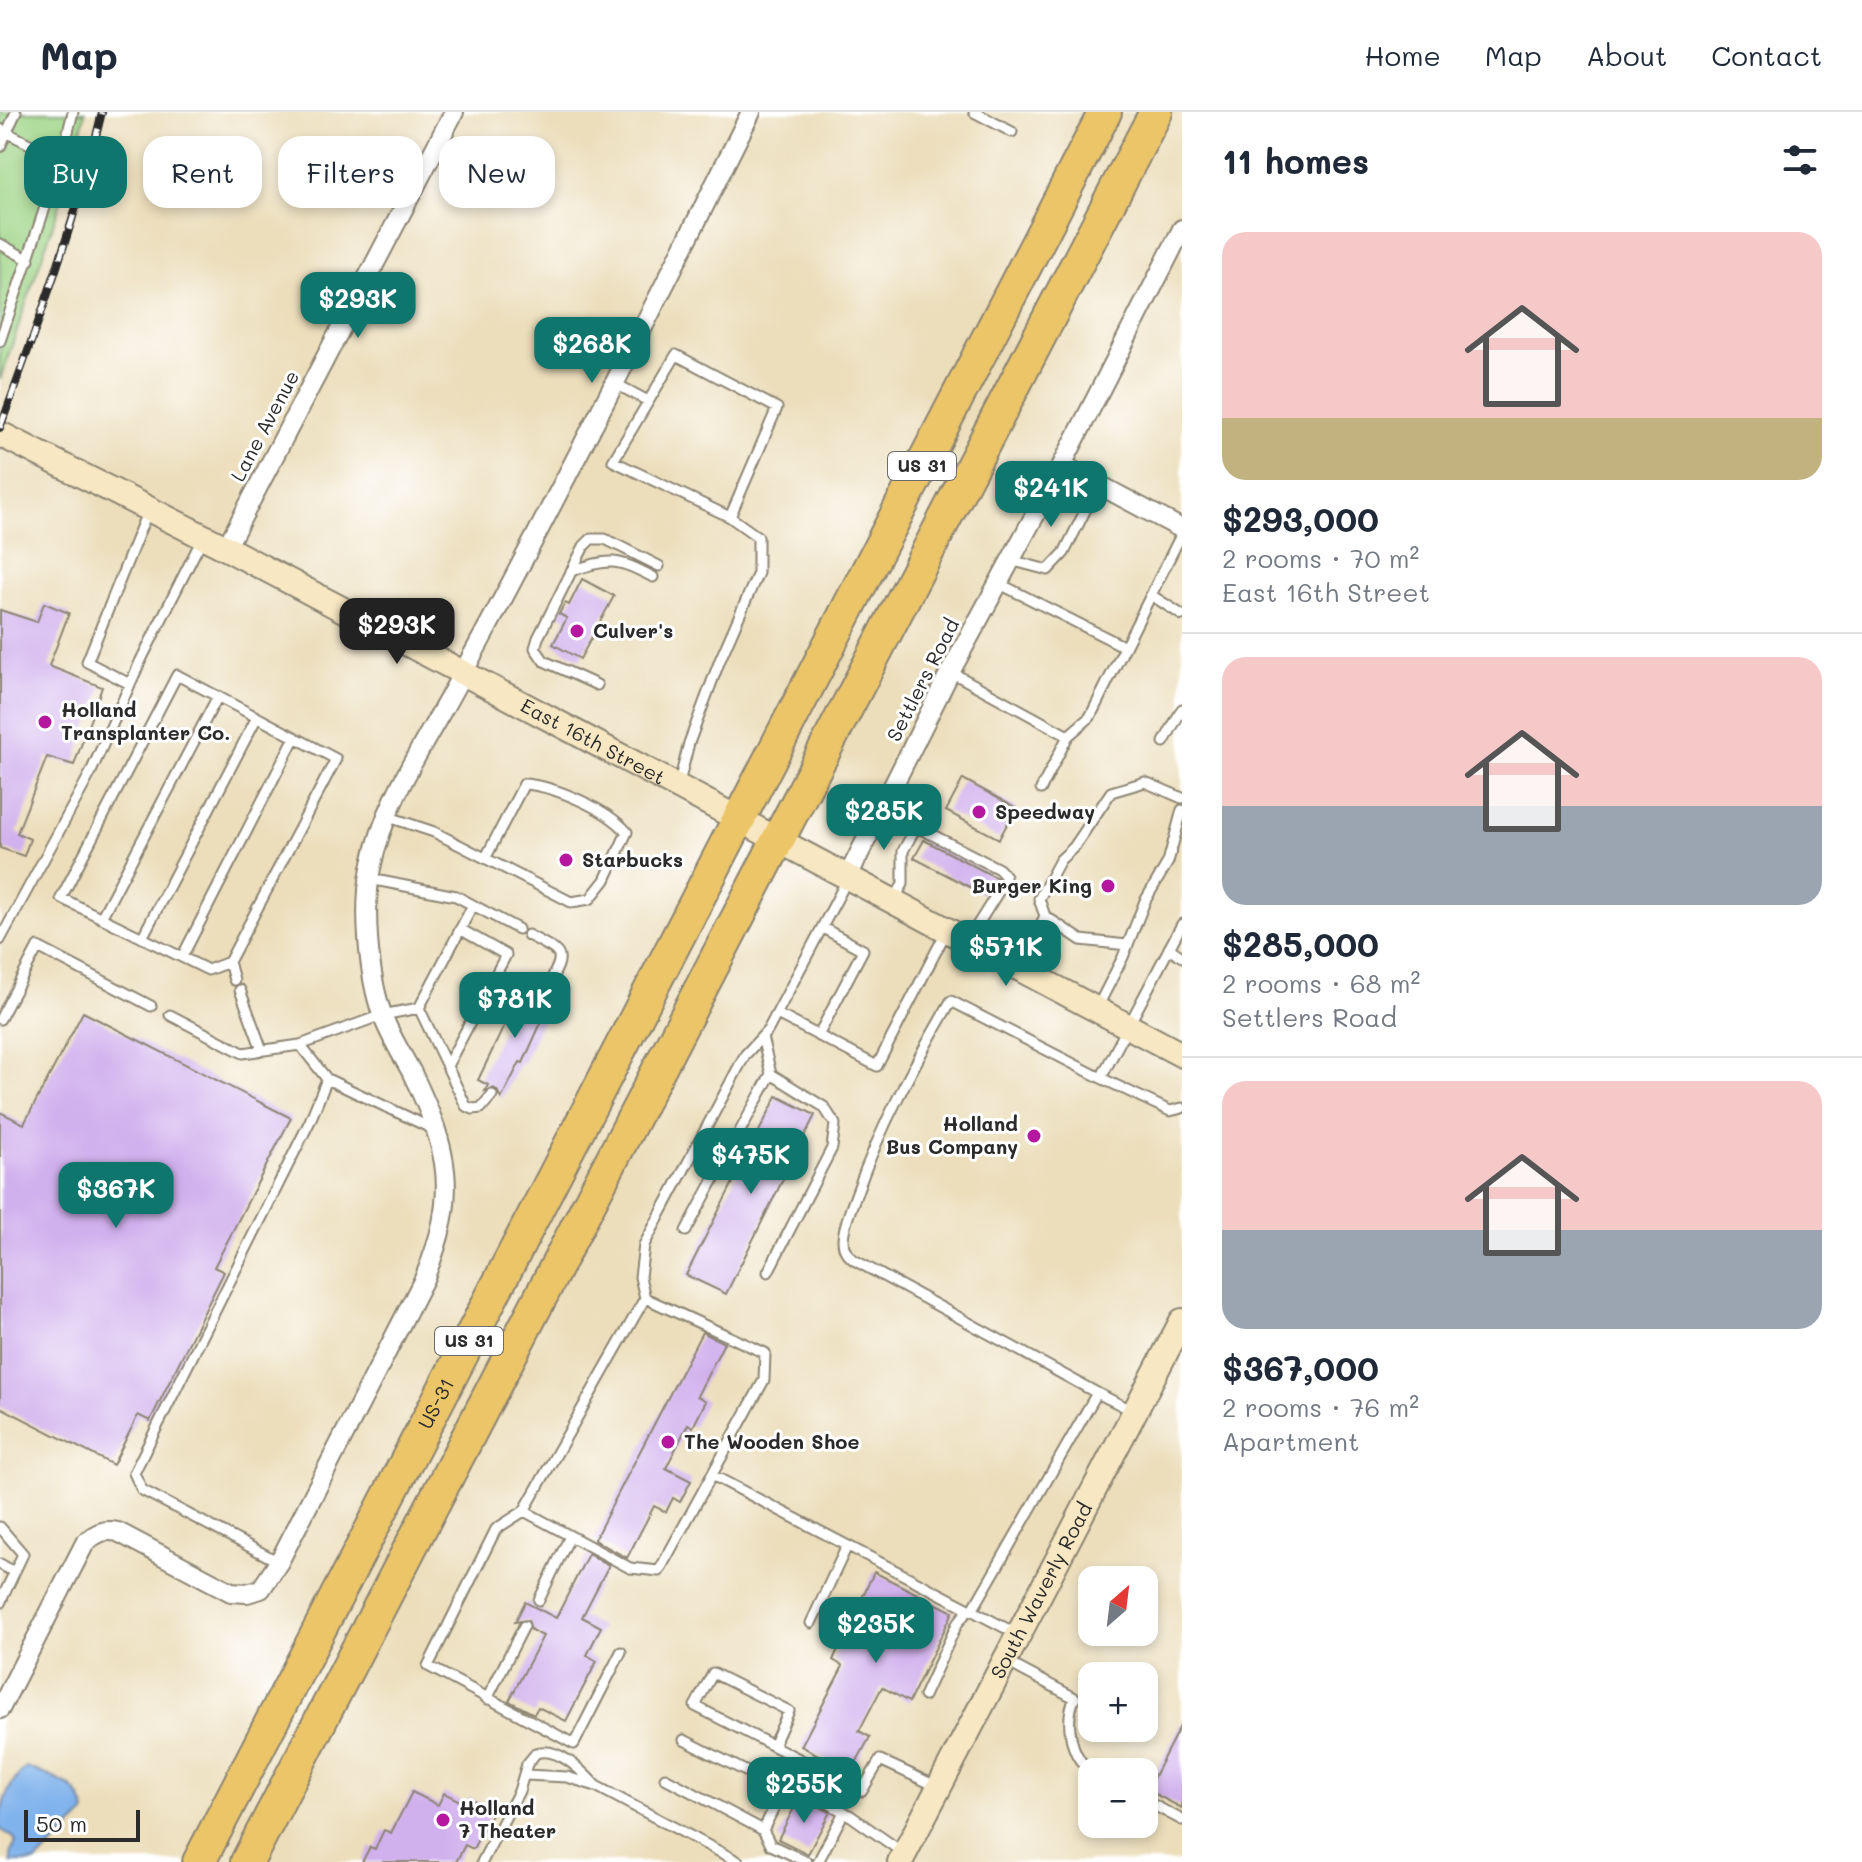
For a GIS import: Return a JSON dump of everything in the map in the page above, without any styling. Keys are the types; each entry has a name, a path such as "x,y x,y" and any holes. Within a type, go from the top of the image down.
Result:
{"highway":[{"name":"US 31","path":"739,819 1105,112"},
{"name":"US 31","path":"247,1862 1156,112"},
{"path":"948,415 989,437"},
{"name":"US-31","path":"199,1862 739,819"},
{"path":"526,1231 528,1253 534,1265 553,1277"}],"main road":[{"name":"East 16th Street","path":"0,434 226,548 1182,1055"},
{"name":"South Waverly Road","path":"902,1858 1182,1321"}],"street":[{"name":"Lane Avenue","path":"226,548 454,112"},
{"path":"0,1709 85,1543 96,1533 107,1530 118,1532 231,1592 247,1593 261,1589 279,1562 403,1323 441,1237 447,1186 438,1131 382,1015 368,941 370,879 386,816 404,777 463,674 616,384 751,112"},
{"name":"Settlers Road","path":"848,876 1010,560 1174,262 1182,229"},
{"path":"1062,465 1182,531"}],"lane":[{"path":"0,147 4,131 16,112"},
{"path":"67,136 73,112"},
{"path":"974,112 1012,132"},
{"path":"4,131 24,141"},
{"path":"0,339 46,208"},
{"path":"0,244 29,260"},
{"path":"678,787 689,743 758,573 758,537 730,517 613,461 676,355 777,408 730,517"},
{"path":"616,384 648,401"},
{"path":"1010,560 1048,570 1064,553 1098,485"},
{"path":"130,684 87,662 148,510"},
{"path":"1041,789 1068,736 1090,717 1182,531"},
{"path":"0,940 90,774 130,684 203,537"},
{"path":"597,685 544,661 535,648 584,546 597,537 605,539 659,566"},
{"path":"571,571 610,560 626,563 653,577"},
{"path":"998,583 1125,647"},
{"path":"1151,595 1182,615"},
{"path":"951,672 1068,736"},
{"path":"177,675 257,717 336,759 229,962 208,970 61,898 177,675"},
{"path":"101,918 218,696"},
{"path":"1164,742 1182,709"},
{"path":"142,938 257,717"},
{"path":"182,957 295,737"},
{"path":"1127,945 1081,940 1045,916 1039,899 1060,860 1074,847 1111,792 1145,782 1182,798"},
{"path":"386,816 434,832 571,902 590,899 605,880 627,832 615,819 543,785 524,784 486,857"},
{"path":"777,1014 877,1066 958,934 1005,881 999,869 882,809"},
{"path":"1096,1009 1145,901 1168,862 1182,810"},
{"path":"894,900 903,884 903,851 916,827"},
{"name":"Settlers Road","path":"645,1298 640,1277 644,1245 745,1055 777,1014 848,876"},
{"path":"370,879 456,896 557,951 560,962 545,992"},
{"path":"419,1008 473,905"},
{"path":"1020,968 1045,916"},
{"path":"1101,1078 1182,924"},
{"path":"818,1036 863,950 823,928"},
{"path":"447,1066 506,955 460,929"},
{"path":"0,1019 38,947 151,1006"},
{"path":"1169,948 1182,957"},
{"path":"229,962 234,980"},
{"path":"240,990 262,1050"},
{"path":"1135,1412 854,1260 845,1252 843,1238 871,1155 913,1068 951,1001 1170,1111 1182,1108"},
{"path":"170,1015 243,1053 300,1045 382,1015 419,1008"},
{"path":"419,1008 466,1106 481,1108 492,1095"},
{"path":"686,1231 771,1074 762,1037"},
{"path":"300,1045 327,1079 438,1131"},
{"path":"768,1272 832,1148 835,1124 824,1107 771,1074"},
{"path":"279,1562 142,1490 134,1473 310,1121 327,1079"},
{"path":"524,1511 630,1568 659,1571 764,1380 765,1353 645,1298 524,1511 496,1529 428,1666 574,1744 621,1652"},
{"path":"924,1696 957,1624 970,1610 1097,1393"},
{"path":"712,1475 1019,1635"},
{"path":"0,1527 23,1554 0,1603"},
{"path":"539,1600 570,1536"},
{"path":"811,1623 847,1546"},
{"path":"0,1564 14,1572"},
{"path":"487,1699 524,1626"},
{"path":"1005,1661 1075,1698 1070,1737 1078,1758"},
{"path":"773,1746 789,1711 713,1673 695,1706 773,1746 862,1791 880,1760 939,1788"},
{"path":"684,1740 783,1790"},
{"path":"482,1862 536,1753 546,1751 572,1763 596,1786"},
{"path":"526,1770 596,1786 739,1862"},
{"path":"665,1778 763,1830 771,1845 807,1862"},
{"path":"763,1830 788,1780 844,1812 902,1858"},
{"path":"1158,1807 1182,1820"},
{"path":"818,1862 844,1812"}],"green space":[{"path":"0,112 85,112 80,136 24,136 24,208 59,208 0,380"}],"water":[{"path":"26,1767 64,1782 78,1794 86,1813 36,1862 11,1862 11,1852 16,1843 14,1838 0,1829 2,1811 6,1795"}],"building":[{"name":"Culver's","path":"582,579 614,596 580,659 553,644 567,618 559,614 565,603 569,605"},
{"name":"Holland Transplanter Co.","path":"44,603 69,613 49,666 102,687 74,765 47,757 17,833 30,839 24,856 0,848 0,610 37,622"},
{"path":"963,779 1016,808 999,839 946,811"},
{"path":"924,840 997,878 987,896 914,858"},
{"path":"522,989 536,997 538,994 542,999 552,995 556,998 501,1099 497,1090 485,1091 488,1085 478,1080"},
{"path":"83,1012 291,1118 214,1267 224,1272 150,1421 138,1415 113,1465 0,1407 0,1112 24,1124"},
{"path":"777,1096 815,1115 726,1294 686,1275"},
{"path":"702,1332 724,1343 697,1396 706,1401 693,1427 688,1424 666,1468 691,1481 680,1502 673,1498 666,1512 654,1506 627,1558 594,1540"},
{"path":"588,1554 609,1565 582,1617 601,1627 587,1655 597,1661 566,1721 538,1707 534,1714 509,1701 543,1636 531,1630 528,1620 515,1622 525,1602 556,1618"},
{"path":"874,1572 953,1612 909,1702 882,1687 859,1731 870,1737 851,1772 801,1746 843,1666 833,1660"},
{"path":"1182,1722 1182,1808 1158,1796 1158,1769"},
{"name":"Holland 7 Theater","path":"412,1792 438,1805 444,1793 466,1804 469,1798 493,1810 473,1849 465,1845 456,1862 362,1862 370,1847 375,1849 384,1830 391,1833"},
{"path":"800,1796 830,1812 808,1854 778,1839"}],"railway":[{"path":"0,428 68,232 102,112"}],"place":[{"name":"Culver's","path":"577,631"},
{"name":"Holland Transplanter Co.","path":"45,722"},
{"name":"Speedway","path":"979,812"},
{"name":"Starbucks","path":"566,860"},
{"name":"Burger King","path":"1108,886"},
{"name":"Holland Bus Company","path":"1034,1136"},
{"name":"The Wooden Shoe","path":"668,1442"},
{"name":"Holland 7 Theater","path":"443,1820"}]}
